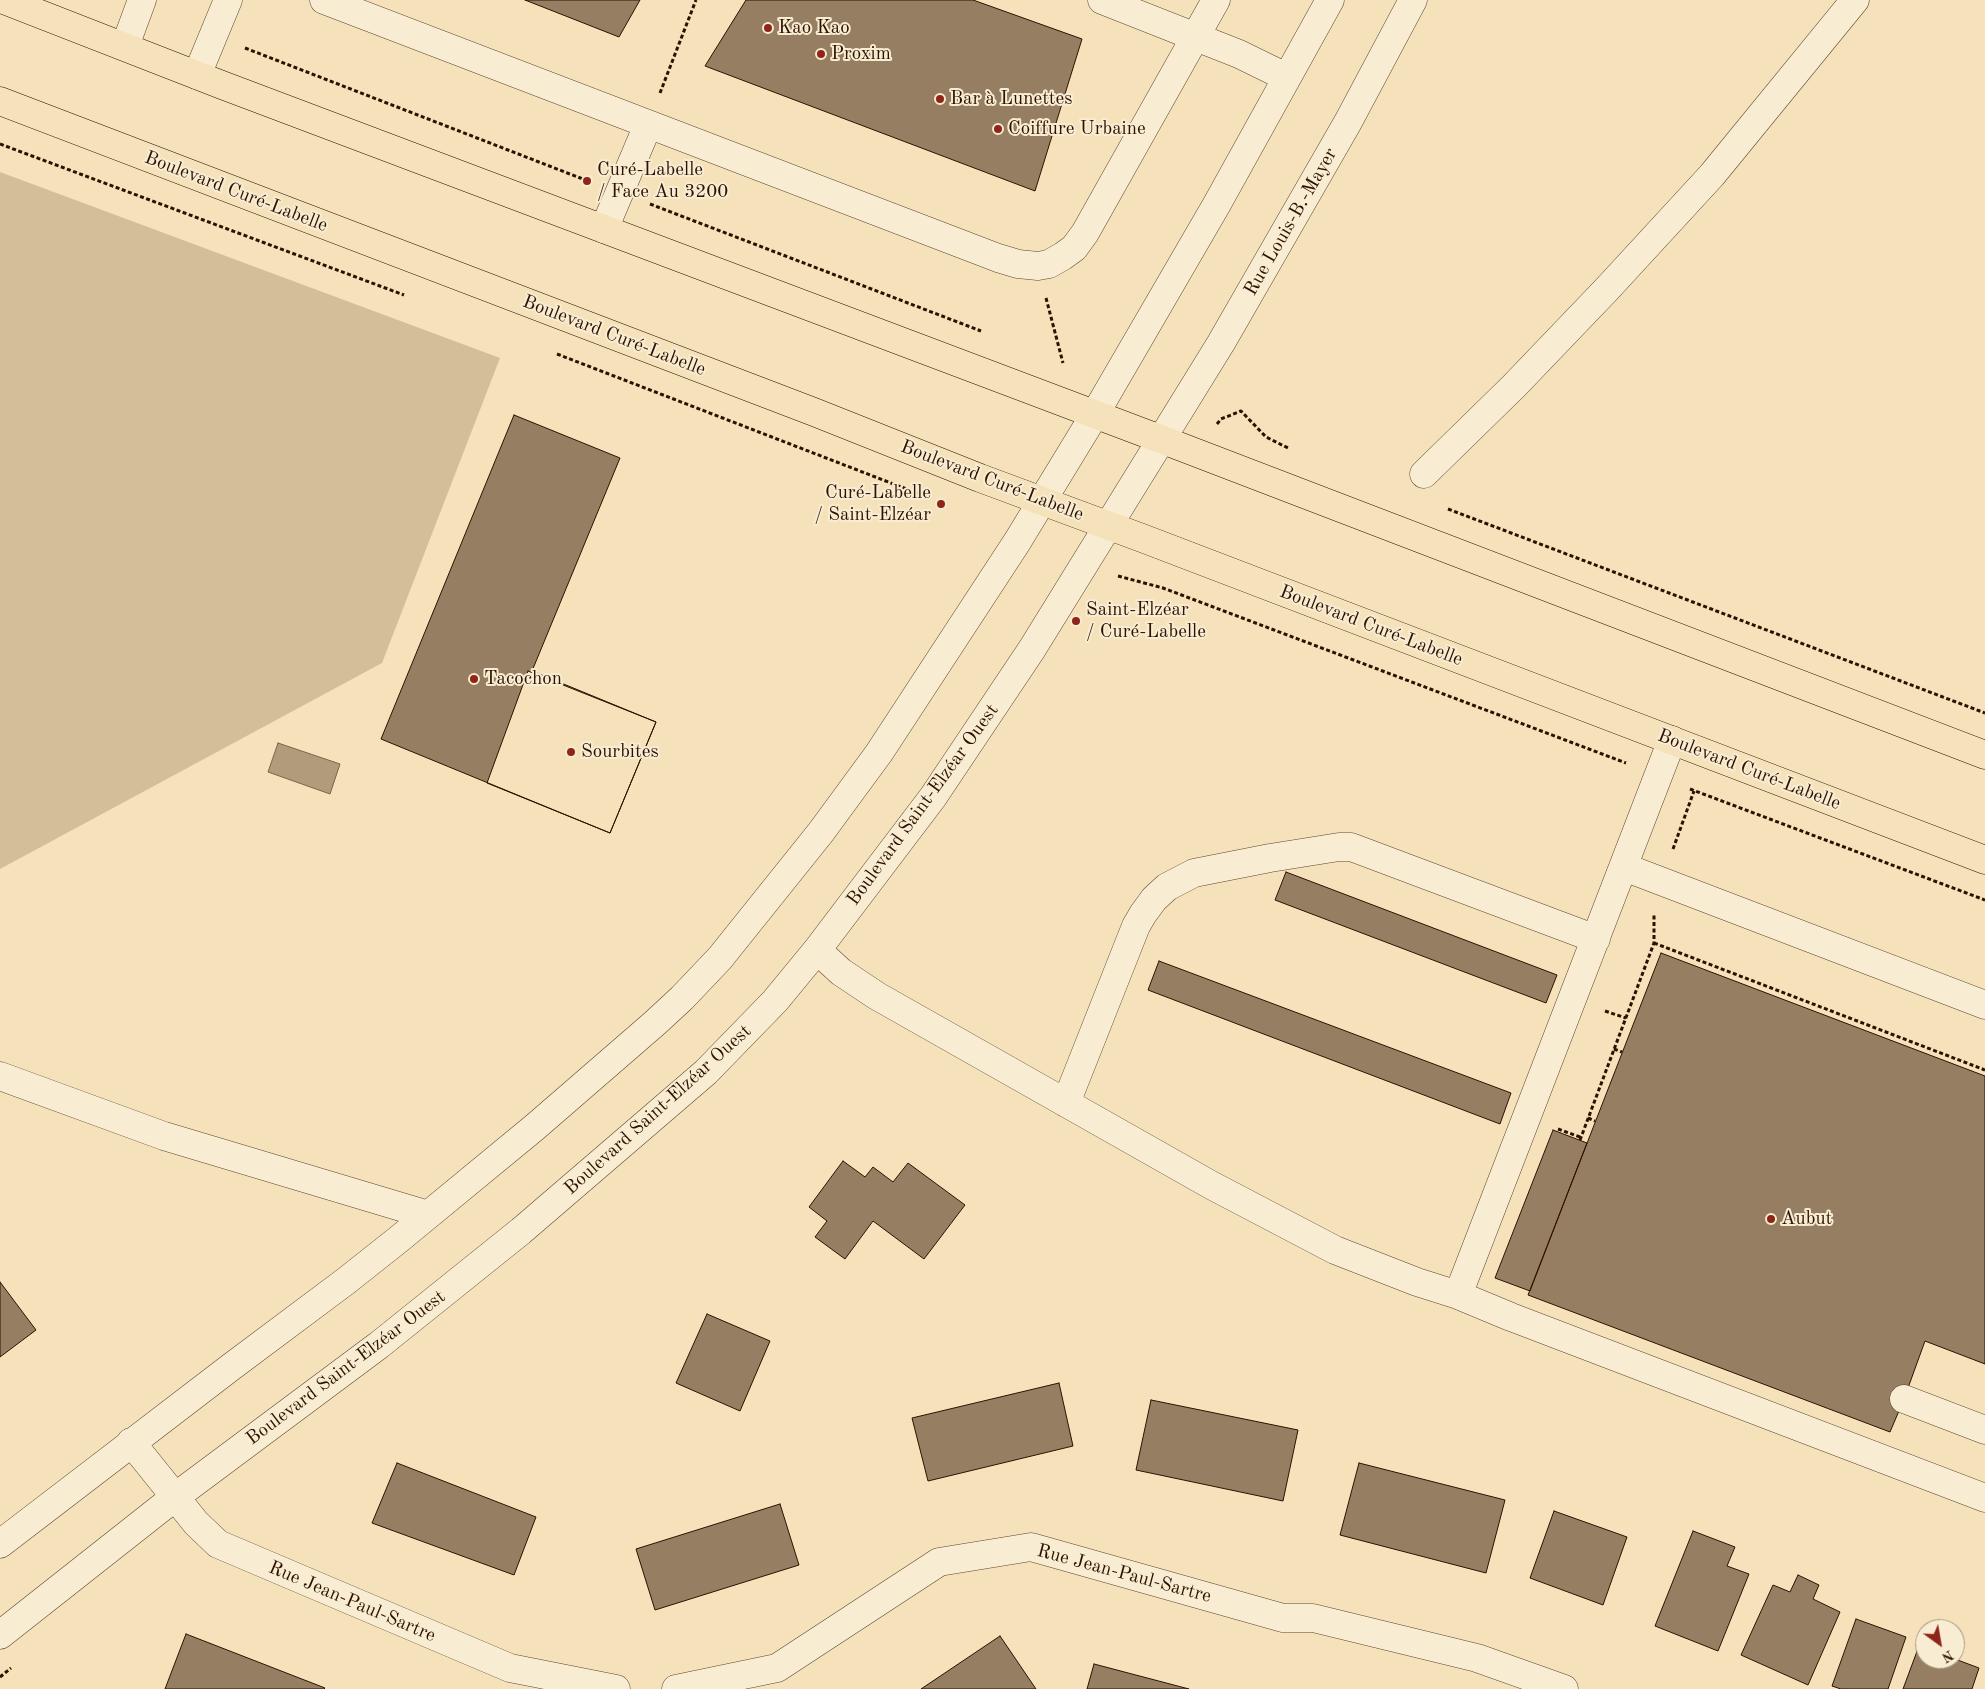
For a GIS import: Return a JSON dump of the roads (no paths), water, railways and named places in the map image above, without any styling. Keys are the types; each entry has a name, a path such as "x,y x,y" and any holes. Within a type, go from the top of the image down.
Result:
{"main road":[{"path":"4,0 197,75 1095,414 1985,755"},
{"name":"Boulevard Curé-Labelle","path":"0,101 805,408 1043,502 1985,860"}],"street":[{"path":"125,46 142,0"},
{"path":"197,75 228,0"},
{"path":"324,0 998,258 1018,264 1038,266 1049,264 1074,248 1085,233 1216,0"},
{"path":"1102,0 1196,36 1286,77"},
{"path":"0,1544 131,1442 346,1281 428,1215 655,1023 720,958 821,832 879,753 1043,502 1217,204 1330,0"},
{"name":"Rue Louis-B.-Mayer","path":"1163,440 1222,343 1348,122 1413,0"},
{"path":"1424,474 1514,386 1712,175 1855,0"},
{"path":"604,229 648,124"},
{"name":"Boulevard Saint-Elzéar Ouest","path":"0,1635 175,1497 379,1345 560,1199 706,1072 756,1022 817,950 933,797 1032,649 1163,440"},
{"path":"1458,1295 1672,740"},
{"path":"1066,1103 1136,926 1154,899 1167,887 1194,873 1339,847 1351,847 1596,938"},
{"path":"1624,867 1985,1005"},
{"path":"817,950 841,972 877,996 1211,1185 1335,1250 1417,1282 1458,1295 1985,1498"},
{"path":"0,1076 164,1136 428,1215"},
{"path":"1904,1399 1985,1430"},
{"name":"Rue Jean-Paul-Sartre","path":"131,1442 206,1535 218,1544 510,1668 616,1689"},
{"name":"Rue Jean-Paul-Sartre","path":"676,1689 777,1668 939,1562 1031,1547 1283,1618 1313,1618 1476,1658 1564,1689"}],"place":[{"name":"Kao Kao","path":"768,28"},
{"name":"Proxim","path":"821,54"},
{"name":"Bar à Lunettes","path":"940,99"},
{"name":"Coiffure Urbaine","path":"998,129"},
{"name":"Curé-Labelle / Face Au 3200","path":"587,181"},
{"name":"Curé-Labelle / Saint-Elzéar","path":"941,504"},
{"name":"Saint-Elzéar / Curé-Labelle","path":"1076,621"},
{"name":"Tacochon","path":"474,679"},
{"name":"Sourbites","path":"571,752"},
{"name":"Aubut","path":"1771,1219"}]}
